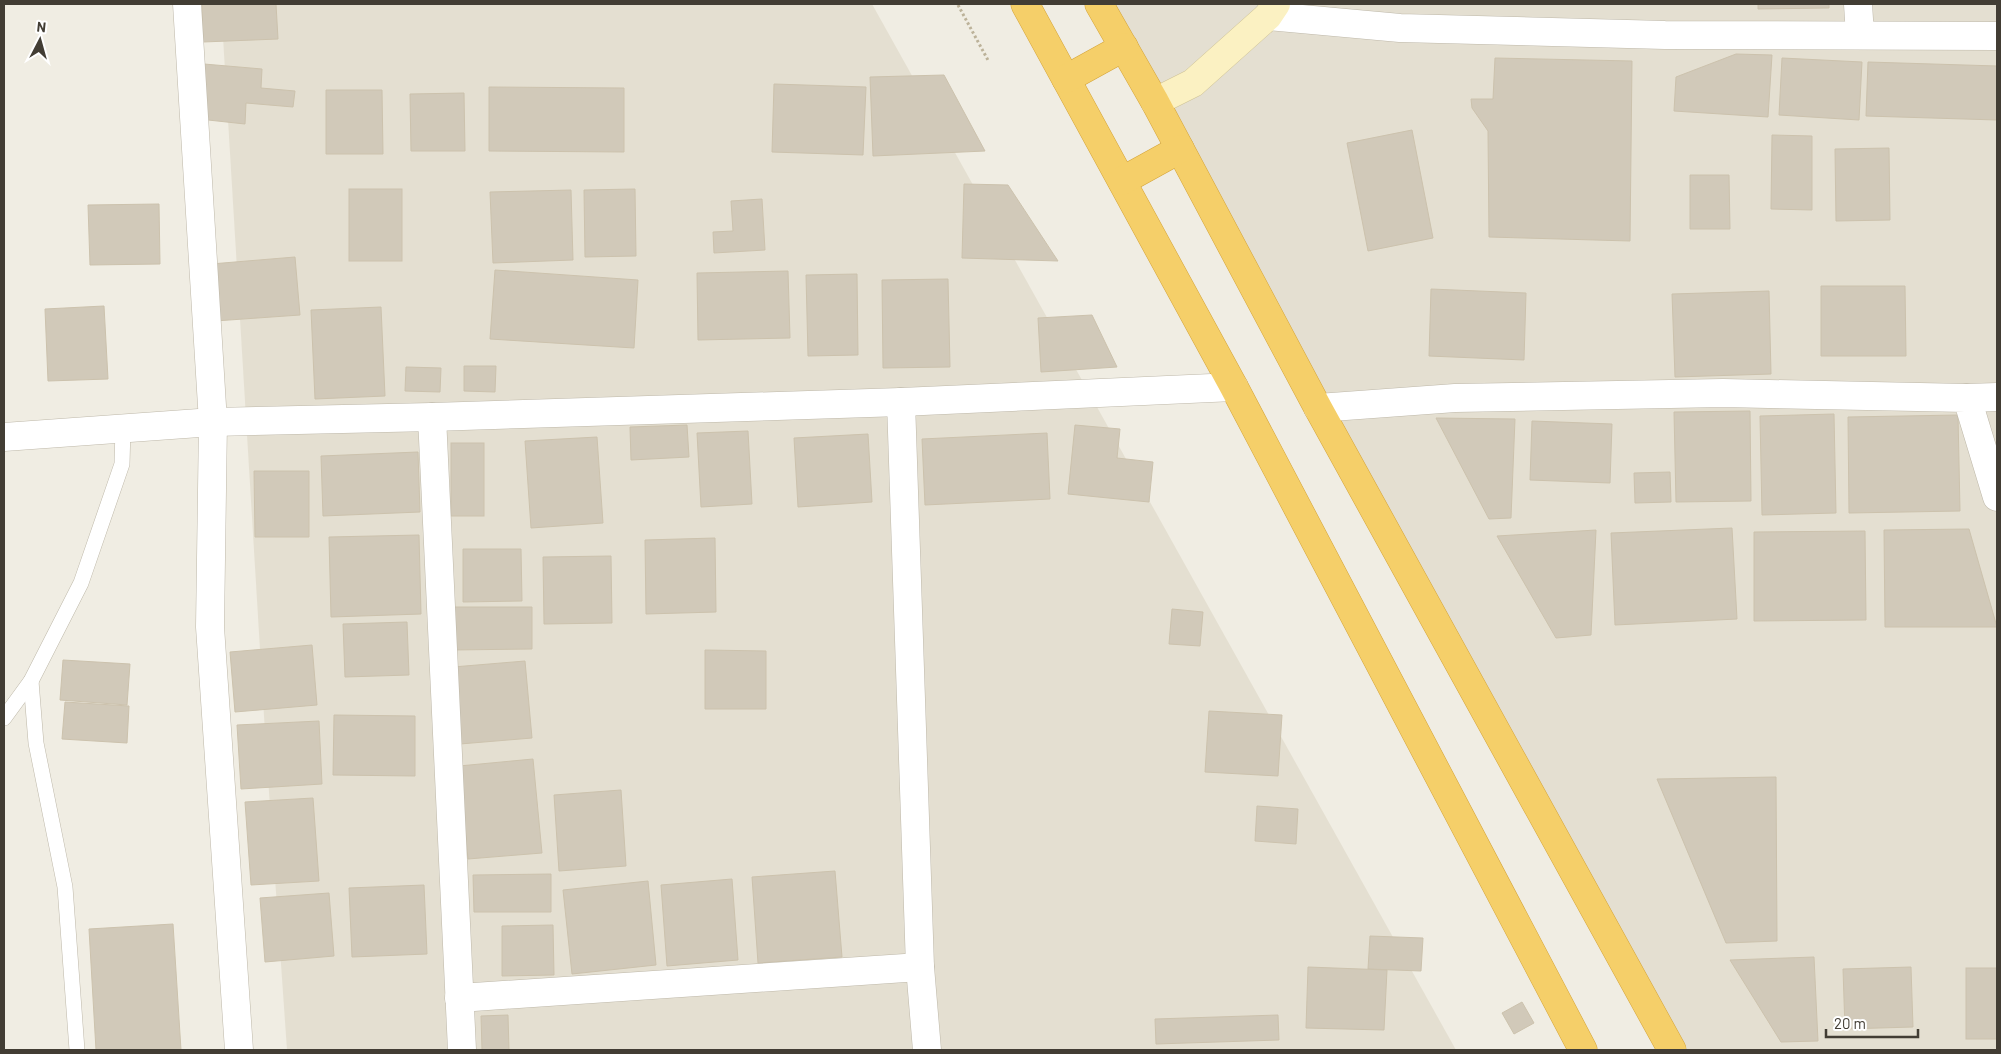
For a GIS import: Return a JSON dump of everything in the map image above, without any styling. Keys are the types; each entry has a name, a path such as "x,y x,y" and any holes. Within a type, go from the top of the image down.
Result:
{"highway":[{"path":"1025,4 1234,387 1583,1050"},
{"path":"1099,4 1155,102 1318,408 1672,1050"},
{"path":"1066,79 1124,47"},
{"path":"1122,181 1180,149"}],"street":[{"path":"187,4 213,422 210,627 239,1050"},
{"path":"1858,4 1860,35"},
{"path":"1155,102 1193,83 1272,10 1400,28 1665,34 1997,36"},
{"path":"4,437 213,422 901,402 1234,387"},
{"path":"1318,408 1455,398 1703,394 1997,397"},
{"path":"1967,398 1997,497"},
{"path":"901,402 920,967 927,1050"},
{"path":"432,417 462,1050"},
{"path":"459,998 920,967"}],"lane":[{"path":"4,718 31,680 81,583 122,464 123,428"},
{"path":"31,680 36,743 66,887 77,1050"}],"path":[{"path":"958,4 989,62"}],"shaded area":[{"path":"221,4 872,4 1456,1050 287,1050 266,749"},
{"path":"1109,4 1997,4 1997,1050 1678,1050"}],"building":[{"path":"202,4 276,4 278,39 203,42"},
{"path":"1758,4 1829,4 1829,8 1758,9"},
{"path":"1736,54 1772,55 1768,117 1674,111 1676,77"},
{"path":"1495,58 1632,61 1630,241 1489,237 1488,131 1472,108 1471,99 1493,99"},
{"path":"1782,58 1862,62 1859,120 1779,115"},
{"path":"1868,62 1997,66 1997,120 1866,116"},
{"path":"204,64 262,69 261,88 295,91 293,107 246,103 245,124 199,119"},
{"path":"944,75 985,151 873,156 870,77"},
{"path":"774,84 866,87 863,155 772,152"},
{"path":"489,87 624,88 624,152 489,151"},
{"path":"326,90 382,90 383,154 326,154"},
{"path":"464,93 465,151 411,151 410,94"},
{"path":"1412,130 1433,238 1368,251 1347,143"},
{"path":"1772,135 1812,136 1812,210 1771,209"},
{"path":"1889,148 1890,220 1836,221 1835,149"},
{"path":"1690,175 1729,175 1730,229 1690,229"},
{"path":"964,184 1008,185 1058,261 962,258"},
{"path":"349,189 402,189 402,261 349,261"},
{"path":"635,189 636,256 585,257 584,190"},
{"path":"571,190 573,260 493,263 490,192"},
{"path":"762,199 765,250 714,253 713,232 733,231 731,201"},
{"path":"159,204 160,264 90,265 88,205"},
{"path":"295,257 300,315 215,321 211,264"},
{"path":"495,270 638,280 634,348 490,339"},
{"path":"788,271 790,338 698,340 697,273"},
{"path":"857,274 858,355 808,356 806,275"},
{"path":"948,279 950,367 883,368 882,280"},
{"path":"1821,286 1905,286 1906,356 1821,356"},
{"path":"1431,289 1526,293 1524,360 1429,356"},
{"path":"1769,291 1771,374 1675,377 1672,294"},
{"path":"104,306 108,379 48,381 45,309"},
{"path":"381,307 385,396 315,399 311,310"},
{"path":"1092,315 1117,367 1041,372 1038,318"},
{"path":"464,366 496,366 495,392 464,391"},
{"path":"406,367 441,368 440,392 405,391"},
{"path":"1750,411 1751,501 1676,502 1674,412"},
{"path":"1834,414 1836,513 1762,515 1760,416"},
{"path":"1958,415 1960,511 1849,513 1848,417"},
{"path":"1436,418 1515,419 1511,518 1489,519"},
{"path":"1532,421 1612,424 1610,483 1530,480"},
{"path":"687,425 689,457 631,460 630,427"},
{"path":"1075,425 1120,429 1117,458 1153,462 1149,502 1068,494"},
{"path":"748,431 752,504 701,507 697,433"},
{"path":"1047,433 1050,499 925,505 922,439"},
{"path":"868,434 872,502 798,507 794,438"},
{"path":"597,437 603,523 531,528 525,441"},
{"path":"451,443 484,443 484,516 451,516"},
{"path":"418,452 420,512 323,516 321,456"},
{"path":"254,471 309,471 309,537 255,537"},
{"path":"1670,472 1671,502 1635,503 1634,473"},
{"path":"1732,528 1737,619 1615,625 1611,533"},
{"path":"1969,529 1997,627 1885,627 1884,530"},
{"path":"1596,530 1591,635 1556,638 1497,536"},
{"path":"1865,531 1866,620 1754,621 1754,532"},
{"path":"419,535 421,614 331,617 329,537"},
{"path":"715,538 716,612 646,614 645,540"},
{"path":"463,549 521,549 522,601 463,602"},
{"path":"611,556 612,623 544,624 543,557"},
{"path":"451,607 532,607 532,649 452,650"},
{"path":"1172,609 1203,612 1200,646 1169,644"},
{"path":"407,622 409,675 345,677 343,624"},
{"path":"312,645 317,705 235,712 230,652"},
{"path":"705,650 766,651 766,709 705,709"},
{"path":"63,660 130,664 127,705 60,700"},
{"path":"525,661 532,738 460,744 453,667"},
{"path":"65,702 129,706 127,743 62,739"},
{"path":"1209,711 1282,715 1278,776 1205,772"},
{"path":"334,715 415,716 415,776 333,775"},
{"path":"319,721 322,784 241,789 237,725"},
{"path":"533,759 542,853 468,859 459,766"},
{"path":"1776,777 1777,941 1726,943 1657,779"},
{"path":"621,790 626,866 559,871 554,795"},
{"path":"313,798 319,881 251,885 245,802"},
{"path":"1257,806 1298,809 1296,844 1255,841"},
{"path":"835,871 842,957 758,963 752,877"},
{"path":"551,874 551,912 474,912 473,875"},
{"path":"732,879 738,960 667,966 661,885"},
{"path":"648,881 656,965 572,974 563,890"},
{"path":"424,885 427,954 352,957 349,888"},
{"path":"329,893 334,956 265,962 260,898"},
{"path":"173,924 181,1050 96,1050 89,929"},
{"path":"553,925 554,975 502,976 502,926"},
{"path":"1370,936 1423,938 1421,971 1368,969"},
{"path":"1814,957 1818,1041 1781,1042 1730,960"},
{"path":"1308,967 1387,970 1384,1030 1306,1028"},
{"path":"1911,967 1913,1027 1845,1029 1843,969"},
{"path":"1966,968 1997,968 1997,1039 1966,1039"},
{"path":"1522,1002 1534,1023 1514,1034 1502,1013"},
{"path":"508,1015 509,1050 482,1050 481,1016"},
{"path":"1278,1015 1279,1040 1156,1044 1155,1019"}]}
